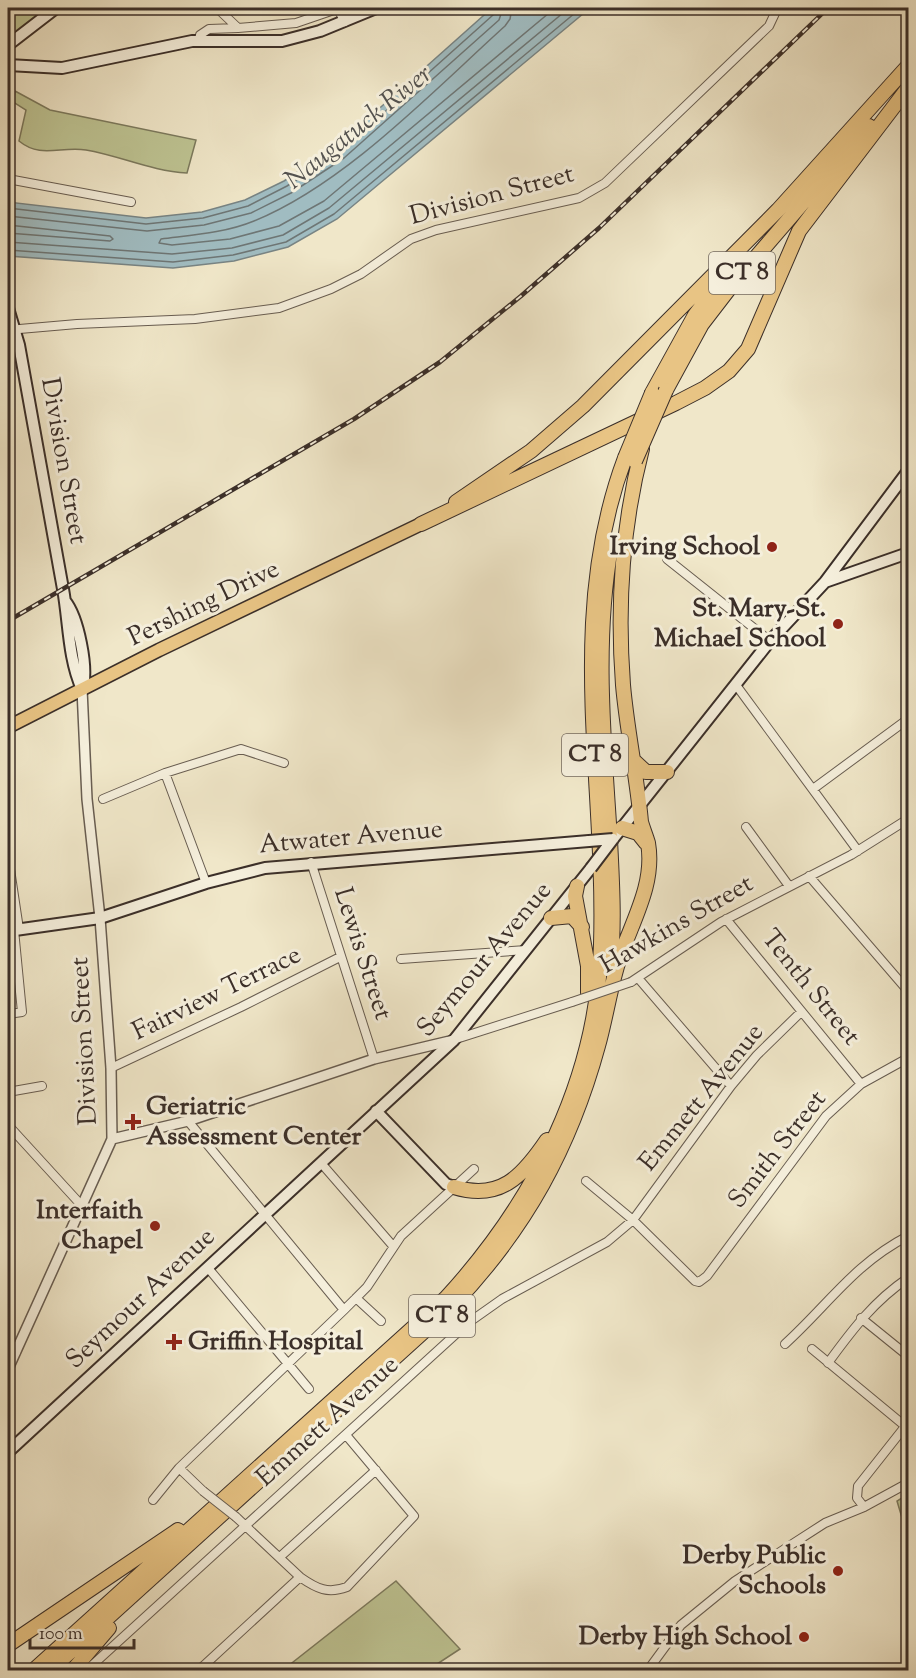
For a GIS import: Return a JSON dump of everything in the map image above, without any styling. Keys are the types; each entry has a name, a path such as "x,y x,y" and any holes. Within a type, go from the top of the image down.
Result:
{"highway":[{"name":"CT 8","path":"34,1671 430,1313 461,1282 515,1210 543,1164 566,1114 585,1054 602,946 591,617 608,518 649,424 659,392 702,324 732,285 834,165 844,145 909,66"},
{"name":"CT 8","path":"51,1671 446,1312 497,1257 550,1174 582,1100 599,1044 613,940 601,678 603,619 615,522 633,460 659,392 695,315 778,210 814,171 909,83"},
{"path":"422,524 676,403 705,388 729,370 748,349 799,231 909,88"},
{"path":"422,524 531,451 583,406 778,210"},
{"path":"599,1044 615,970 646,886 648,848 641,822 623,687 620,627 622,559 633,460"},
{"path":"633,760 646,772 667,772"},
{"path":"617,834 638,833 648,848"},
{"path":"577,886 575,896 582,927 589,988 585,1054"},
{"path":"551,918 572,916 582,927"},
{"path":"454,1186 481,1193 507,1184 535,1156 566,1114"},
{"path":"8,1645 177,1531 240,1484"},
{"path":"74,1671 108,1629 164,1576 205,1530"}],"main road":[{"path":"8,45 56,8"},
{"path":"8,65 37,69 62,68 199,40 282,41 345,22 376,8"},
{"name":"Division Street","path":"8,308 65,600 74,616 85,669 82,689"},
{"name":"Seymour Avenue","path":"8,1452 454,1040 770,641 825,582 909,471"},
{"name":"Pershing Drive","path":"8,727 422,524"},
{"path":"825,582 909,554"},
{"name":"Atwater Avenue","path":"14,930 100,918 248,871 311,862 589,841 617,834"},
{"path":"376,1111 446,1184 454,1186"}],"street":[{"path":"8,13 10,8"},
{"path":"217,8 238,28"},
{"name":"Division Street","path":"11,330 77,324 195,319 279,308 344,282 400,245 428,233 579,198 605,183 769,26 777,9"},
{"path":"199,40 200,35 206,30 296,23 334,10 339,11 345,22"},
{"path":"8,179 131,202"},
{"path":"667,558 770,641"},
{"path":"736,685 858,851"},
{"name":"Division Street","path":"8,1369 12,1349 83,1207 112,1139 111,1068 100,918 87,799 82,689"},
{"path":"813,789 909,719"},
{"path":"103,799 165,773 241,749 285,764"},
{"path":"165,773 206,883"},
{"name":"Hawkins Street","path":"454,1040 635,980 726,919 858,851 909,819"},
{"path":"746,827 789,886"},
{"path":"8,856 22,1012 8,1014"},
{"name":"Lewis Street","path":"311,862 374,1059"},
{"path":"809,876 909,992"},
{"name":"Tenth Street","path":"726,919 861,1084"},
{"path":"401,959 526,950"},
{"name":"Fairview Terrace","path":"111,1068 241,1007 340,957"},
{"path":"635,980 731,1086"},
{"name":"Emmett Avenue","path":"87,1671 245,1524 468,1323 502,1299 607,1242 633,1220 731,1086 757,1055 801,1012"},
{"path":"112,1139 188,1121 374,1059 454,1040"},
{"name":"Smith Street","path":"633,1220 695,1281 699,1282 707,1276 813,1132 861,1084 909,1058"},
{"path":"8,1092 42,1086"},
{"path":"188,1121 344,1310"},
{"path":"8,1125 83,1207"},
{"path":"321,1162 393,1246"},
{"path":"153,1500 179,1468 356,1298 372,1280 393,1246 474,1169"},
{"path":"586,1181 633,1220"},
{"path":"785,1344 811,1320 857,1269 888,1246 909,1236"},
{"path":"208,1268 309,1389"},
{"path":"828,1363 861,1318 893,1288 909,1278"},
{"path":"356,1298 381,1321"},
{"path":"861,1318 909,1356"},
{"path":"812,1349 907,1424 858,1486 857,1498 864,1507"},
{"path":"179,1468 281,1556 300,1577 316,1588 333,1592 347,1587 414,1516 346,1435"},
{"path":"281,1556 376,1470"},
{"path":"648,1671 681,1625 735,1581 825,1523 864,1507 909,1483"},
{"path":"199,1671 300,1577"}],"green space":[{"path":"12,8 50,8 8,39 8,21"},
{"path":"15,91 50,110 196,140 187,173 174,172 86,150 43,151 27,146 19,141 26,110 13,102"},
{"path":"908,1494 908,1538 897,1501"},
{"path":"396,1581 460,1649 428,1670 283,1670"}],"water":[{"name":"Naugatuck River","path":"492,8 590,8 337,219 288,247 234,261 173,268 8,256 8,202 146,218 202,212 245,200 284,181 336,147"}],"railway":[{"path":"8,621 354,419 440,362 599,228 828,8"}],"place":[{"name":"Irving School","path":"772,547"},
{"name":"St. Mary-St. Michael School","path":"838,624"},
{"name":"Geriatric Assessment Center","path":"133,1122"},
{"name":"Interfaith Chapel","path":"155,1226"},
{"name":"Griffin Hospital","path":"174,1342"},
{"name":"Derby Public Schools","path":"838,1571"},
{"name":"Derby High School","path":"804,1637"}]}
